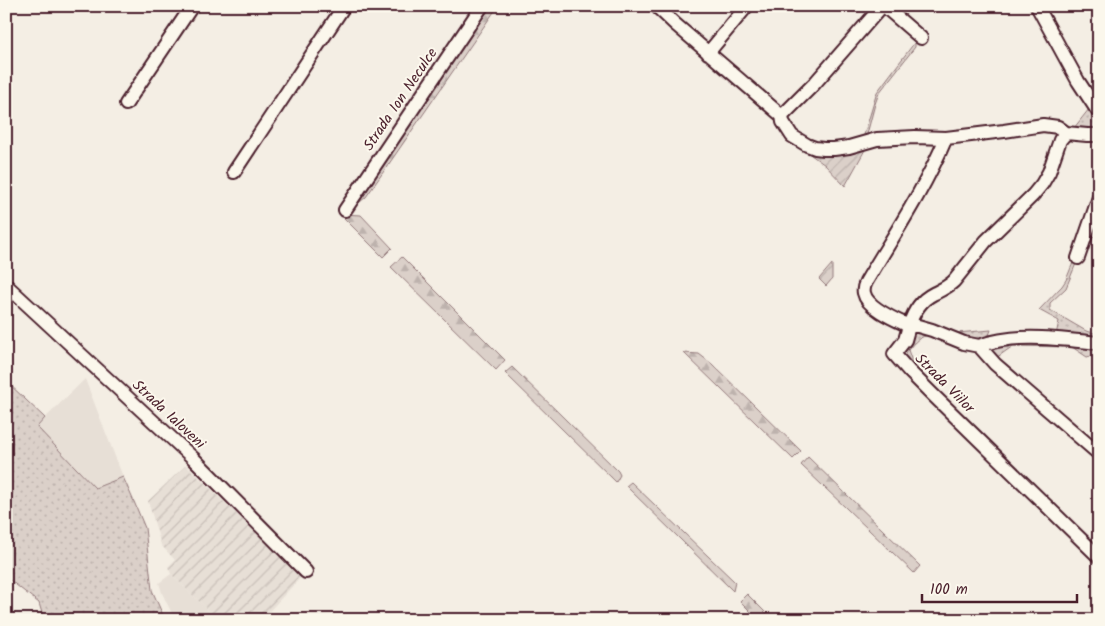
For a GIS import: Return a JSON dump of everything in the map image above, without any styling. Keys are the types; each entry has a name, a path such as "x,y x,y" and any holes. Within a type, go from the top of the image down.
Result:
{"street":[{"path":"126,104 192,6"},
{"path":"234,172 344,6"},
{"name":"Strada Ion Neculce","path":"345,210 482,6"},
{"path":"656,6 782,116 783,122 792,136 806,145 815,148 842,148 877,139 946,138 1043,125 1058,127 1066,133 1099,135"},
{"path":"708,53 747,6"},
{"path":"782,116 814,84 883,6 921,38"},
{"path":"1037,6 1078,81 1099,113"},
{"path":"946,138 939,155 866,282 863,291 864,296 872,305 886,315 909,326 912,316 924,300 949,286 986,240 1033,195 1049,172 1060,140 1066,133"},
{"path":"1078,258 1099,197"},
{"name":"Strada Ialoveni","path":"6,285 193,458 306,572"},
{"name":"Strada Viilor","path":"979,346 964,343 932,330 918,326 909,326 905,340 894,354 920,382 1099,557"},
{"path":"1099,343 1025,337 990,342 979,346 995,364 1099,454"}],"shaded area":[{"path":"85,379 123,477 96,489 36,427"},
{"path":"186,465 301,577 261,620 218,620 171,574 168,567 175,560 161,545 148,501"},
{"path":"171,574 218,620 175,620 159,583"}],"green space":[{"path":"486,6 498,6 366,197 354,207"},
{"path":"915,42 915,47 879,93 866,138 856,141 864,135 877,92"},
{"path":"1089,109 1099,124 1098,129 1092,131 1074,128"},
{"path":"808,148 866,148 845,186 825,165 807,152"},
{"path":"340,214 361,215 392,248 383,257"},
{"path":"402,257 505,360 496,370 391,267"},
{"path":"1074,260 1077,261 1066,288 1050,303 1050,310 1086,331 1099,334 1099,340 1056,335 1059,321 1039,310 1062,286"},
{"path":"832,264 832,279 826,286 819,279"},
{"path":"940,295 924,310 917,320 957,333 991,330 989,335 1008,335 978,342 920,325 915,321 924,305"},
{"path":"919,330 931,335 920,338 908,350 915,370 900,356 912,334"},
{"path":"1004,341 1099,345 1099,354 1087,357 1072,347 1013,346 996,358 989,351 991,347"},
{"path":"684,353 699,354 712,364 801,451 793,459"},
{"path":"512,367 618,471 620,475 616,482 505,373"},
{"path":"6,381 45,418 37,427 95,488 123,477 145,528 152,590 165,620 44,620 39,603 6,577"},
{"path":"808,457 920,566 914,573 801,465"},
{"path":"631,482 735,582 733,591 626,486"},
{"path":"747,594 773,620 759,620 740,601"}]}
